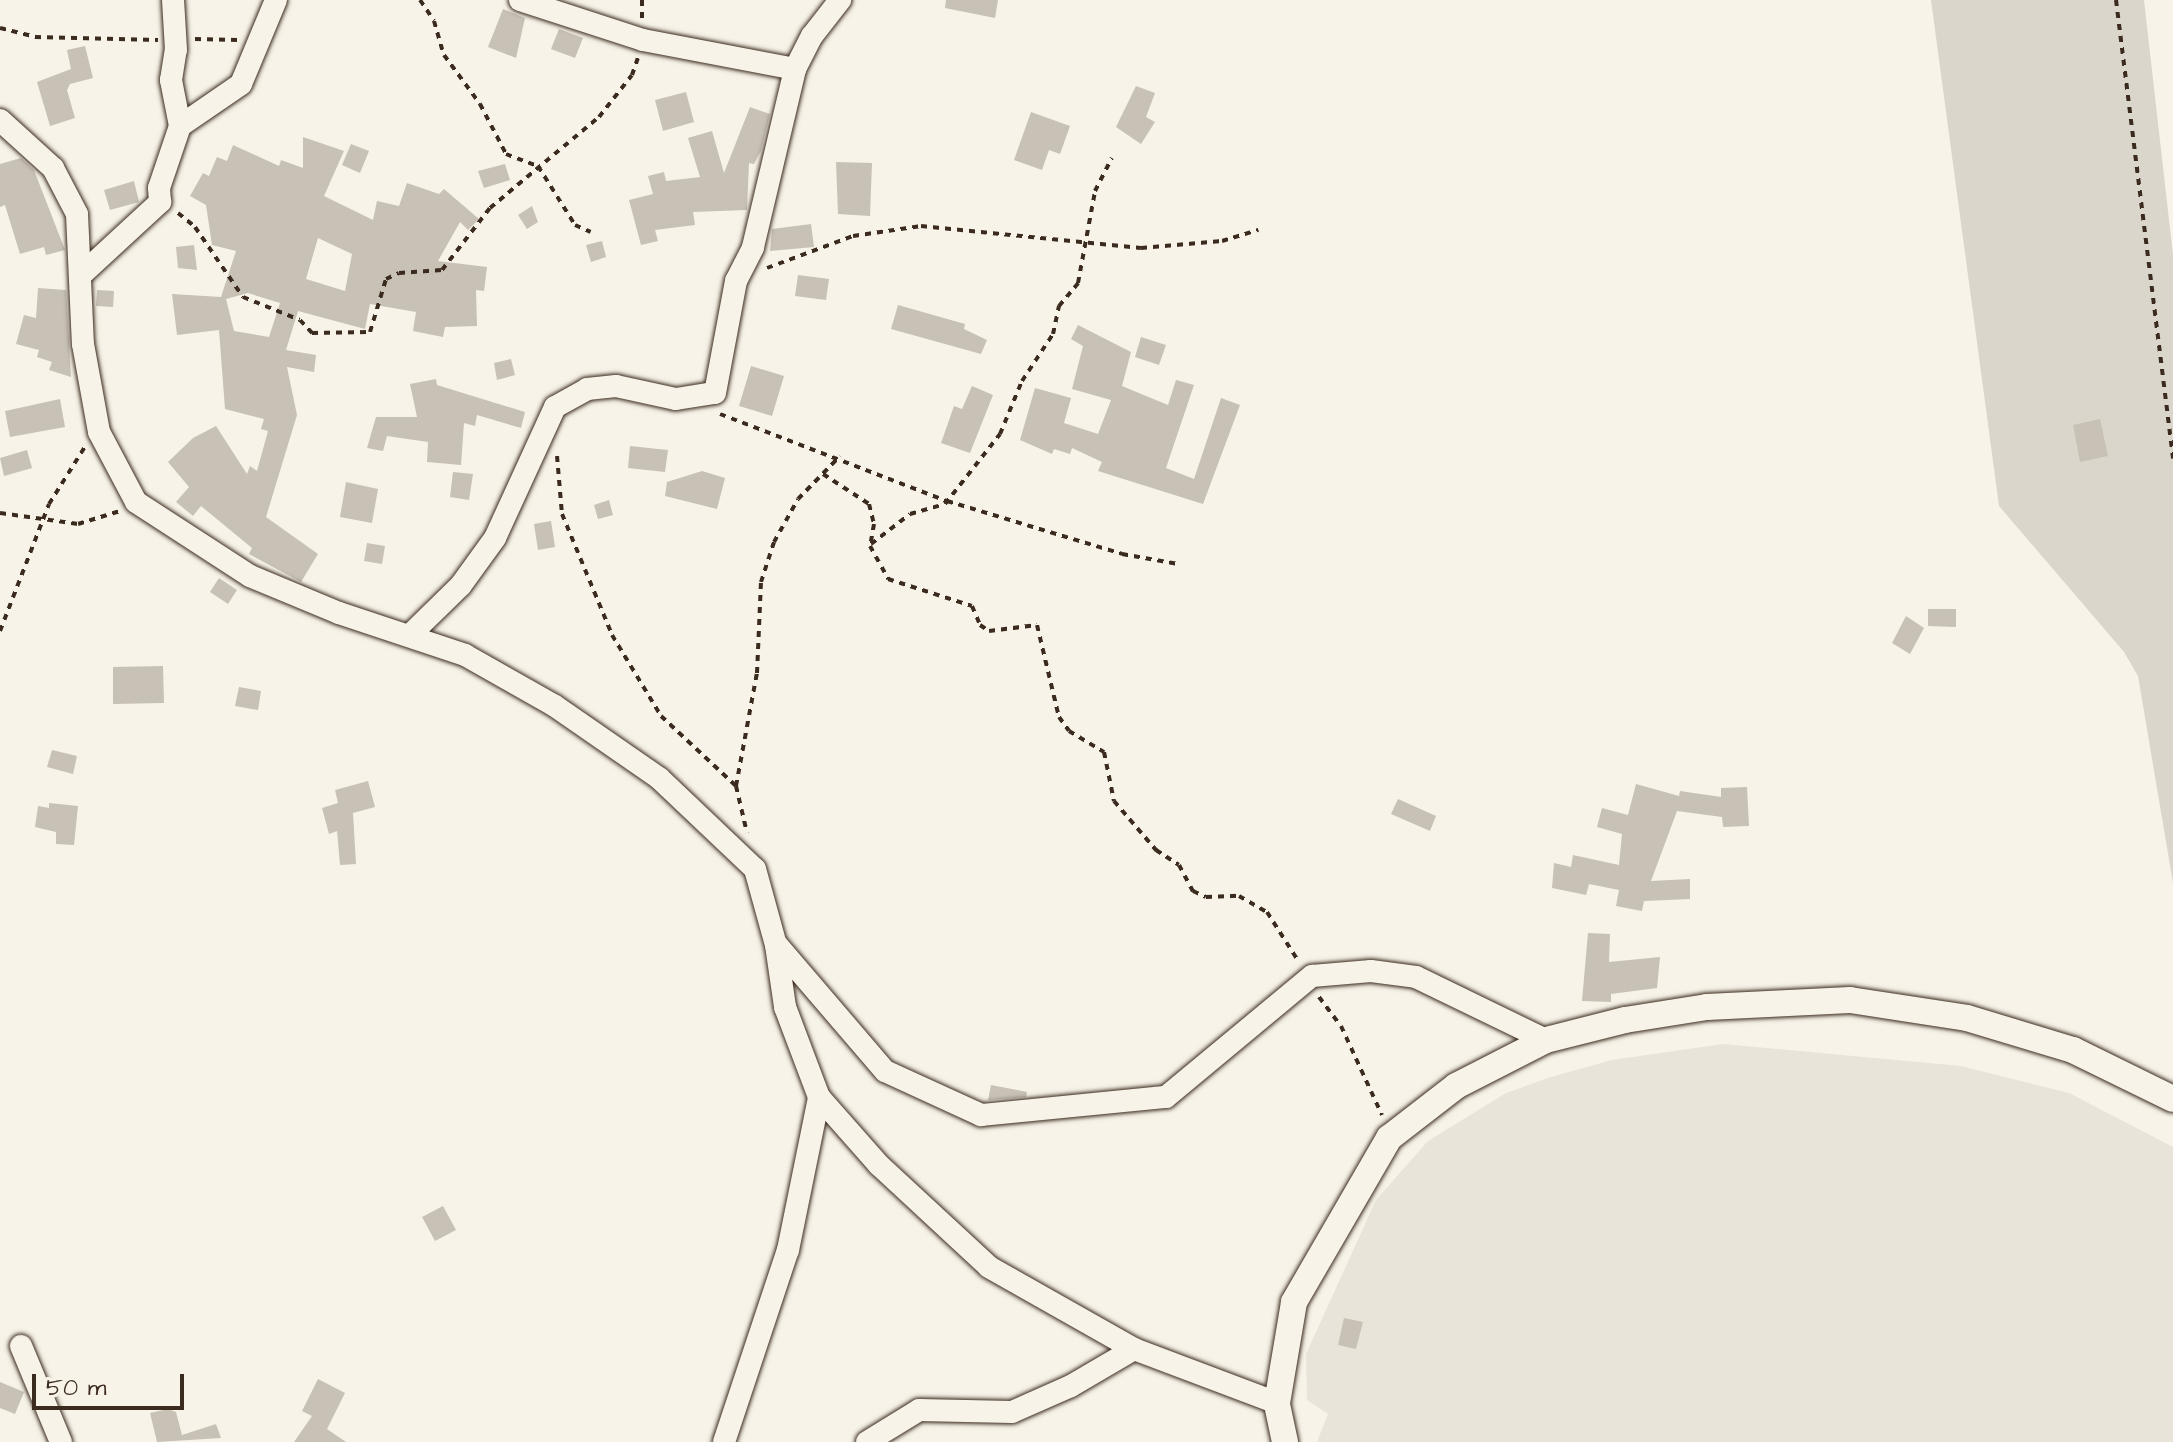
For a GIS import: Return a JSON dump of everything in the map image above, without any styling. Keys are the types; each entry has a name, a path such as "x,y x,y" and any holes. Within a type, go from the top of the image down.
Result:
{"street":[{"path":"81,275 160,202 159,188 180,126 171,80 176,40 173,0"},
{"path":"180,126 241,84 276,0"},
{"path":"520,0 643,40 795,69"},
{"path":"410,635 461,585 495,538 555,407 587,389 616,386 676,399 715,393 736,281 753,247 795,69 812,36 840,0"},
{"path":"0,120 53,168 77,214 83,344 99,432 136,502 250,576 339,613 465,655 555,706 659,778 755,869 776,945 785,1007 819,1097 879,1165 989,1267 1134,1349 1277,1403"},
{"path":"776,945 885,1071 981,1115 1166,1097 1312,976 1371,971 1416,977 1546,1040"},
{"path":"1285,1442 1277,1403 1294,1302 1389,1138 1456,1086 1546,1040 1625,1020 1707,1007 1850,1000 1967,1018 2073,1050 2173,1099"},
{"path":"724,1442 788,1250 819,1097"},
{"path":"21,1346 61,1442"},
{"path":"867,1442 919,1410 1012,1412 1071,1386 1134,1349"}],"path":[{"path":"420,0 434,21 444,55 480,104 506,154 538,166 575,225 591,232"},
{"path":"160,202 195,227 243,297 300,320 312,333 370,332 386,279 399,273 442,270 490,208 617,96 632,75 643,40 642,0"},
{"path":"2116,0 2173,458"},
{"path":"0,28 35,37 97,35 109,42 259,42"},
{"path":"870,546 910,514 947,501 1000,434 1022,381 1053,334 1059,306 1078,283 1095,191 1112,158"},
{"path":"736,281 853,236 921,226 982,236 1086,240 1141,248 1222,241 1258,230"},
{"path":"676,399 840,456 947,501 1122,554 1178,564"},
{"path":"0,631 41,522 76,455 99,432"},
{"path":"538,447 557,455 562,514 612,635 661,716 736,786"},
{"path":"755,869 736,786 757,673 761,582 774,542 798,499 840,456"},
{"path":"823,474 869,504 874,524 870,546 888,579 972,606 980,625 989,631 1037,625 1059,717 1069,731 1104,752 1114,801 1156,850 1179,865 1193,891 1206,897 1239,896 1267,912 1290,952 1312,976 1378,1097 1389,1138"},
{"path":"0,513 41,522 107,519 136,502"}],"shaded area":[{"path":"1931,0 2144,0 2173,255 2173,883 2138,676 2124,652 1999,506"},
{"path":"1723,1044 1961,1066 2069,1093 2173,1147 2173,1442 1317,1442 1328,1414 1307,1400 1306,1354 1376,1200 1428,1141 1506,1093 1551,1077 1612,1060"}],"building":[{"path":"946,0 998,0 995,18 945,8"},
{"path":"503,9 525,18 516,58 488,47"},
{"path":"559,29 583,38 575,58 551,49"},
{"path":"85,46 93,78 70,84 67,90 75,118 50,126 37,82 71,69 67,50"},
{"path":"1136,86 1155,93 1146,117 1155,122 1141,144 1116,127"},
{"path":"686,92 694,122 663,131 655,100"},
{"path":"750,107 770,114 761,151 754,164 749,163 747,210 693,212 695,225 655,230 658,241 641,245 629,200 653,194 648,176 664,172 666,181 700,177 688,138 712,131 724,173"},
{"path":"1031,112 1070,126 1060,154 1049,150 1042,170 1014,160"},
{"path":"303,137 344,151 324,196 373,220 377,201 399,206 407,183 439,194 444,189 479,219 468,230 460,222 438,261 487,267 484,291 476,290 477,326 445,327 443,337 413,331 416,312 370,304 365,329 298,311 286,350 316,355 314,372 287,367 297,415 266,517 318,554 301,582 249,554 252,548 201,506 193,516 176,502 189,487 168,462 193,438 216,426 247,474 250,466 257,471 268,431 261,429 264,419 225,409 219,330 177,335 172,294 221,297 236,251 212,245 206,205 190,196 203,173 209,176 217,157 227,161 233,145 279,166 281,160 303,168","holes":["318,238 352,254 345,291 306,279","248,293 280,303 269,337 234,331 226,299"]},
{"path":"351,144 369,151 360,173 342,165"},
{"path":"21,158 34,170 65,250 46,255 44,247 20,254 5,205 0,207 0,164"},
{"path":"836,162 872,163 870,216 838,214"},
{"path":"505,164 510,180 484,188 478,171"},
{"path":"134,181 139,202 110,210 104,190"},
{"path":"532,206 538,222 527,229 518,215"},
{"path":"811,224 814,247 770,251 772,229"},
{"path":"602,241 606,257 591,262 586,245"},
{"path":"194,245 197,270 178,268 176,247"},
{"path":"798,275 829,279 826,300 795,296"},
{"path":"38,288 66,290 71,377 49,370 52,362 37,357 39,350 16,344 24,315 36,318"},
{"path":"97,290 114,291 113,307 96,306"},
{"path":"898,305 965,324 964,329 987,340 981,354 891,329"},
{"path":"1078,325 1131,352 1122,386 1168,405 1176,380 1194,385 1166,468 1194,479 1221,398 1240,405 1203,504 1098,471 1102,462 1072,448 1070,454 1054,449 1052,454 1020,440 1035,388 1071,398 1064,423 1098,434 1111,400 1072,389 1083,346 1071,339"},
{"path":"1141,337 1166,345 1159,365 1135,357"},
{"path":"511,359 515,375 497,380 494,363"},
{"path":"751,366 784,376 772,416 739,406"},
{"path":"436,379 437,385 525,412 521,428 477,415 475,426 464,423 461,465 427,462 428,442 387,436 383,451 367,448 376,417 417,417 410,384"},
{"path":"972,386 993,395 970,453 941,443 954,406 962,409"},
{"path":"60,399 65,427 10,437 5,411"},
{"path":"2100,419 2108,456 2080,462 2073,425"},
{"path":"630,446 668,450 665,472 628,468"},
{"path":"27,450 32,468 4,476 0,458"},
{"path":"702,471 725,478 717,509 665,496 667,482"},
{"path":"453,472 473,474 469,500 450,497"},
{"path":"346,482 378,489 372,523 340,517"},
{"path":"609,500 613,515 598,519 594,505"},
{"path":"551,521 555,547 538,550 534,524"},
{"path":"367,543 385,546 382,564 364,561"},
{"path":"219,578 237,590 228,604 210,592"},
{"path":"1928,609 1956,609 1956,627 1928,626"},
{"path":"1906,616 1924,628 1910,654 1892,643"},
{"path":"163,666 164,703 113,704 113,667"},
{"path":"239,687 261,691 258,710 235,706"},
{"path":"52,750 77,756 73,774 47,767"},
{"path":"368,781 375,807 353,813 356,864 340,865 337,831 329,834 322,808 338,803 335,790"},
{"path":"1636,784 1679,796 1680,791 1721,797 1721,788 1747,787 1749,826 1723,827 1722,817 1677,811 1651,881 1690,879 1690,899 1644,901 1642,911 1616,906 1619,890 1589,884 1586,895 1552,888 1554,863 1571,867 1573,855 1619,865 1622,834 1597,827 1602,808 1628,815"},
{"path":"1398,799 1436,816 1430,831 1391,814"},
{"path":"49,803 78,806 74,845 56,844 56,832 35,827 38,806 49,808"},
{"path":"1588,933 1610,934 1609,962 1660,957 1657,988 1611,994 1611,1002 1582,1001"},
{"path":"991,1085 1027,1092 1026,1097 988,1100"},
{"path":"443,1206 456,1230 435,1241 422,1217"},
{"path":"1344,1318 1363,1322 1356,1349 1338,1345"},
{"path":"318,1379 345,1393 327,1429 346,1442 294,1442 312,1416 302,1411"},
{"path":"0,1382 24,1392 15,1414 0,1408"},
{"path":"168,1409 176,1412 182,1435 216,1424 221,1438 157,1442 150,1413"}]}
